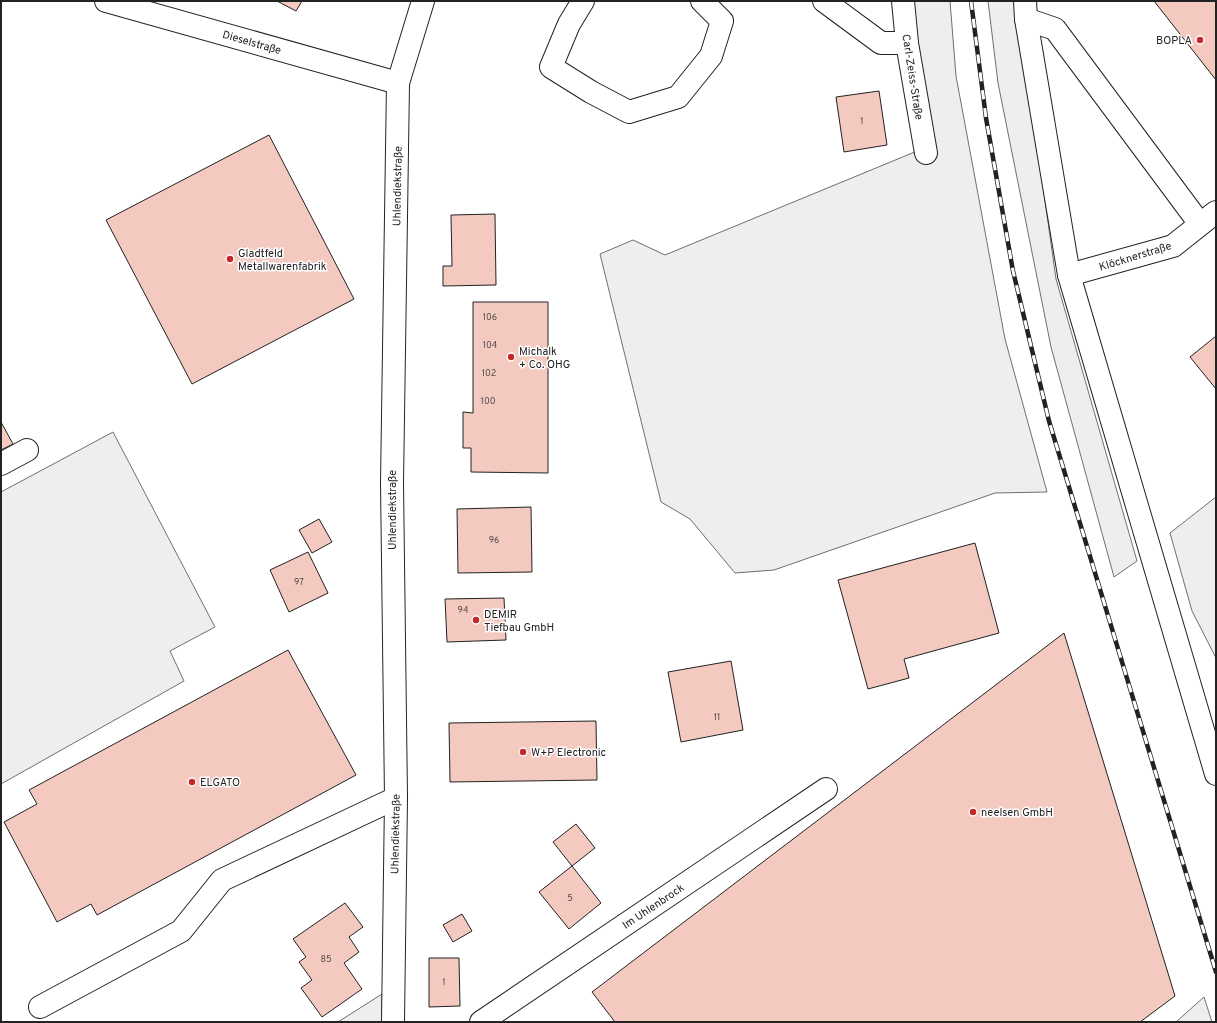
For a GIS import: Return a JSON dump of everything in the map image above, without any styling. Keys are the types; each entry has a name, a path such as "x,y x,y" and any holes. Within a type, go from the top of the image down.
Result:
{"street":[{"name":"Dieselstraße","path":"106,1 398,83"},
{"name":"Uhlendiekstraße","path":"393,1022 396,798 392,483 398,83 423,1"},
{"path":"583,1 569,24 551,67 591,92 629,112 678,97 711,56 722,21 702,1"},
{"path":"824,1 881,43 907,43"},
{"name":"Carl-Zeiss-Straße","path":"903,1 907,43 926,154"},
{"path":"1025,10 1055,29 1208,218"},
{"path":"1025,10 1069,275 1216,774"},
{"name":"Klöcknerstraße","path":"1069,275 1173,246 1208,218"},
{"path":"1,464 27,450"},
{"name":"Im Uhlenbrock","path":"481,1022 826,789"},
{"path":"40,1007 181,931 222,880 396,798"}],"shaded area":[{"path":"904,1 950,1 956,76 1005,339 1047,492 995,493 774,570 735,573 690,519 661,502 600,254 633,240 665,255 922,149"},
{"path":"988,1 1017,1 1056,279 1137,561 1114,577 1051,347 998,83"},
{"path":"113,432 215,627 170,651 184,681 1,784 1,492"},
{"path":"1216,497 1216,658 1192,611 1170,533"},
{"path":"382,994 382,1022 338,1022"},
{"path":"1204,997 1212,1022 1176,1022"}],"building":[{"path":"277,1 302,1 296,11"},
{"name":"BOPLA","path":"1154,1 1216,1 1216,80"},
{"path":"879,91 887,145 844,152 836,97"},
{"name":"Gladtfeld Metallwarenfabrik","path":"269,135 354,299 192,384 106,220"},
{"path":"495,214 496,285 443,286 443,266 452,266 451,215"},
{"name":"Michalk + Co. OHG","path":"473,302 548,302 548,473 471,472 471,448 463,448 463,412 473,413"},
{"path":"1216,336 1216,389 1190,357"},
{"path":"1,422 13,444 1,450"},
{"path":"531,507 532,572 458,573 457,509"},
{"path":"319,519 332,542 312,553 299,530"},
{"path":"975,543 999,633 904,659 909,678 868,689 838,580"},
{"path":"308,552 328,593 289,612 270,570"},
{"name":"DEMIR Tiefbau GmbH","path":"504,598 506,640 447,642 445,599"},
{"name":"neelsen GmbH","path":"1064,633 1175,996 1140,1022 615,1022 592,992"},
{"name":"ELGATO","path":"288,650 356,775 97,915 91,904 57,922 4,822 37,804 29,790"},
{"path":"731,661 743,730 681,742 668,672"},
{"name":"W+P Electronic","path":"596,721 597,780 450,782 449,723"},
{"path":"576,824 595,848 572,866 553,842"},
{"path":"572,866 601,903 569,929 539,892"},
{"path":"345,903 363,927 349,937 359,952 344,963 362,989 322,1017 301,988 312,980 299,962 306,957 293,939"},
{"path":"462,914 472,931 453,942 443,925"},
{"path":"429,958 459,958 460,1006 429,1007"}],"railway":[{"path":"971,1 986,118 1013,271 1049,421 1216,972"}],"place":[{"name":"BOPLA","path":"1200,40"},
{"name":"Gladtfeld Metallwarenfabrik","path":"230,259"},
{"name":"Michalk + Co. OHG","path":"511,357"},
{"name":"DEMIR Tiefbau GmbH","path":"476,620"},
{"name":"W+P Electronic","path":"523,752"},
{"name":"ELGATO","path":"192,782"},
{"name":"neelsen GmbH","path":"973,812"}]}
